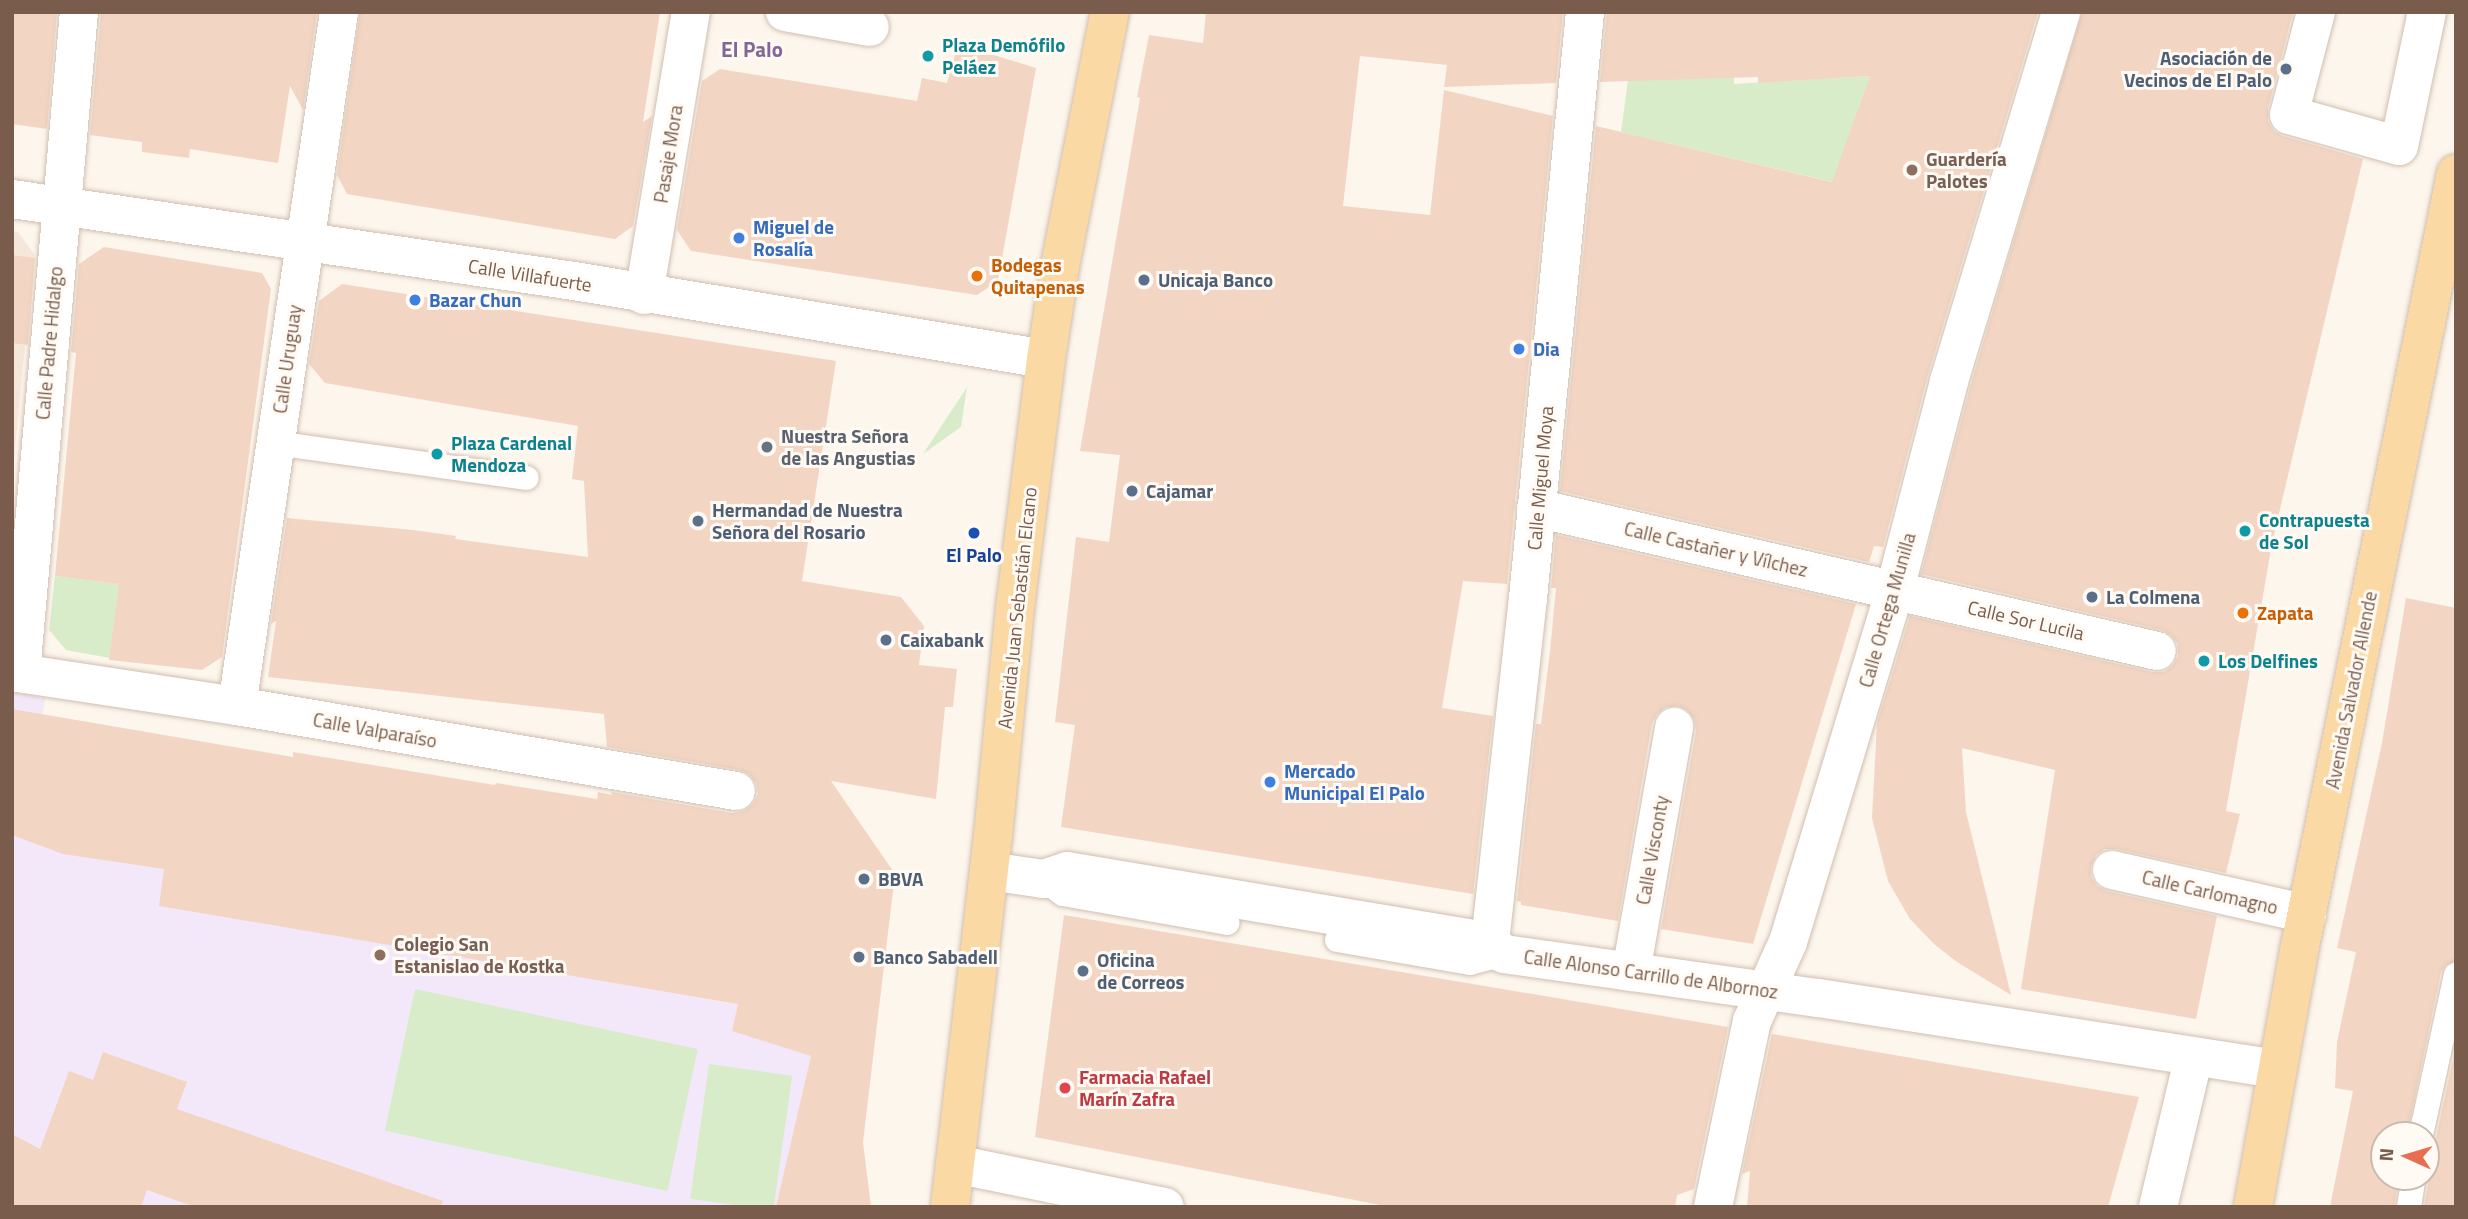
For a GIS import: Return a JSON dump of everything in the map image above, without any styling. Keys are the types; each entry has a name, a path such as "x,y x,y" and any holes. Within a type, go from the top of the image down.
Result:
{"main road":[{"name":"Avenida Juan Sebastián Elcano","path":"950,1207 989,871 1014,608 1046,359 1060,266 1110,12"},
{"name":"Avenida Salvador Allende","path":"2253,1207 2307,914 2456,174"}],"street":[{"name":"Calle Padre Hidalgo","path":"16,673 79,12"},
{"name":"Calle Uruguay","path":"237,706 303,240 339,12"},
{"name":"Pasaje Mora","path":"644,295 691,12"},
{"path":"785,12 870,27"},
{"name":"Calle Miguel Moya","path":"1497,948 1536,508 1585,12"},
{"name":"Calle Ortega Munilla","path":"1713,1207 1752,1021 1788,942 1895,589 1949,382 2061,12"},
{"path":"2316,12 2288,115 2399,146 2427,12"},
{"name":"Calle Villafuerte","path":"12,200 303,240 1046,359"},
{"name":"Calle Castañer y Vílchez","path":"1536,508 1895,589"},
{"name":"Calle Sor Lucila","path":"1895,589 2157,651"},
{"name":"Calle Valparaíso","path":"16,673 237,706 736,791"},
{"name":"Calle Visconty","path":"1631,972 1674,727"},
{"name":"Calle Carlomagno","path":"2112,870 2307,914"},
{"name":"Calle Alonso Carrillo de Albornoz","path":"989,871 1043,879 1067,871 1631,972 1766,990 2277,1069"},
{"path":"2158,1207 2194,1056"},
{"path":"956,1164 1165,1207"}],"lane":[{"path":"275,443 527,478"},
{"path":"1043,879 1063,894 1227,923"},
{"path":"1338,940 1470,963 1497,948"},
{"path":"2424,1121 2456,975"}],"shaded area":[{"path":"12,231 18,232 34,254 12,480"},
{"name":"Colegio San Estanislao de Kostka","path":"12,692 45,698 30,800 660,906 812,1056 776,1207 12,1207"}],"green space":[{"path":"1870,76 1833,182 1621,132 1628,80 1734,77 1734,84"},
{"path":"967,387 961,427 923,454"},
{"path":"55,576 120,584 110,658 66,650 49,630"},
{"path":"415,989 698,1049 668,1191 385,1131"},
{"path":"709,1064 792,1076 774,1207 749,1207 690,1199"}],"building":[{"path":"12,12 57,12 47,129 12,124"},
{"path":"101,12 317,12 303,110 290,86 278,163 190,149 189,158 142,152 142,142 90,135"},
{"path":"360,12 660,12 643,122 652,116 633,226 615,239 347,194 337,175"},
{"path":"1206,12 1563,12 1556,83 1444,87 1447,65 1360,56 1343,206 1430,215 1444,90 1553,116 1507,584 1463,581 1442,708 1493,716 1473,894 1061,827 1075,725 1055,722 1076,537 1109,542 1120,455 1080,451 1140,98 1137,97 1149,35 1203,43"},
{"path":"1607,12 2038,12 1928,375 1883,547 1874,546 1869,562 1560,491 1596,126 1832,182 1870,76 1758,83 1758,77 1600,82"},
{"path":"2082,12 2293,12 2268,109 2268,121 2274,131 2283,136 2363,159 2272,543 2226,811 2240,814 2226,873 2116,849 2105,849 2096,855 2091,866 2091,877 2097,886 2107,891 2217,916 2196,1019 2021,989 2055,770 1962,748 1966,812 2011,995 1957,962 1934,944 1910,919 1888,881 1872,818 1877,723 1910,616 2152,672 2164,672 2178,657 2178,644 2171,635 2162,630 1921,574 1970,387"},
{"path":"958,44 1036,68 998,281 977,295 691,251 677,230 702,81 720,69 917,101 922,78 947,83"},
{"path":"104,247 262,273 271,289 222,657 202,670 109,660 119,584 55,576 76,353 71,352 79,264"},
{"path":"12,255 35,258 28,345 12,343"},
{"path":"342,284 836,361 802,581 901,597 924,626 919,665 957,669 953,707 945,707 936,799 831,781 895,874 863,1142 871,1207 776,1207 811,1056 732,1031 738,1004 159,906 164,869 63,854 12,835 12,709 293,757 293,752 597,799 598,792 612,795 611,792 732,813 744,811 753,804 758,794 756,783 749,774 740,770 607,747 604,714 268,677 276,621 271,624 287,518 413,530 456,536 455,539 588,557 584,481 572,479 578,426 325,383 309,364 319,301"},
{"path":"1556,535 1856,604 1753,944 1661,929 1696,731 1694,719 1687,710 1678,706 1666,707 1657,714 1652,723 1618,921 1521,905 1521,902 1517,901 1536,724 1541,724 1550,651 1556,588 1551,588"},
{"path":"2406,598 2456,608 2456,961 2446,965 2441,972 2410,1121 2370,1121 2370,1191 2397,1191 2394,1207 2330,1207 2353,1091 2335,1088 2337,1042 2356,952 2337,948 2382,743"},
{"path":"1064,915 1728,1027 1694,1189 1677,1195 1675,1207 1390,1207 1035,1137"},
{"path":"1772,1034 2139,1097 2108,1207 1747,1207 1750,1171 1742,1174"},
{"path":"2456,1046 2456,1207 2424,1207 2427,1191 2440,1191 2440,1121"},
{"path":"103,1052 187,1082 177,1109 443,1201 441,1207 195,1207 147,1190 141,1207 12,1207 12,1134 40,1149 69,1071 93,1080"}],"place":[{"name":"Plaza Demófilo Peláez","path":"928,56"},
{"name":"Asociación de Vecinos de El Palo","path":"2286,69"},
{"name":"Guardería Palotes","path":"1912,170"},
{"name":"Miguel de Rosalía","path":"739,238"},
{"name":"Bodegas Quitapenas","path":"977,276"},
{"name":"Unicaja Banco","path":"1144,280"},
{"name":"Bazar Chun","path":"415,300"},
{"name":"Dia","path":"1519,349"},
{"name":"Nuestra Señora de las Angustias","path":"767,447"},
{"name":"Plaza Cardenal Mendoza","path":"437,454"},
{"name":"Cajamar","path":"1132,491"},
{"name":"Hermandad de Nuestra Señora del Rosario","path":"698,521"},
{"name":"Contrapuesta de Sol","path":"2245,531"},
{"name":"El Palo","path":"974,533"},
{"name":"La Colmena","path":"2092,597"},
{"name":"Zapata","path":"2243,613"},
{"name":"Caixabank","path":"886,640"},
{"name":"Los Delfines","path":"2204,661"},
{"name":"Mercado Municipal El Palo","path":"1270,782"},
{"name":"BBVA","path":"864,879"},
{"name":"Colegio San Estanislao de Kostka","path":"380,955"},
{"name":"Banco Sabadell","path":"859,957"},
{"name":"Oficina de Correos","path":"1083,971"},
{"name":"Farmacia Rafael Marín Zafra","path":"1065,1088"}],"district":[{"name":"El Palo","path":"752,49"}]}
